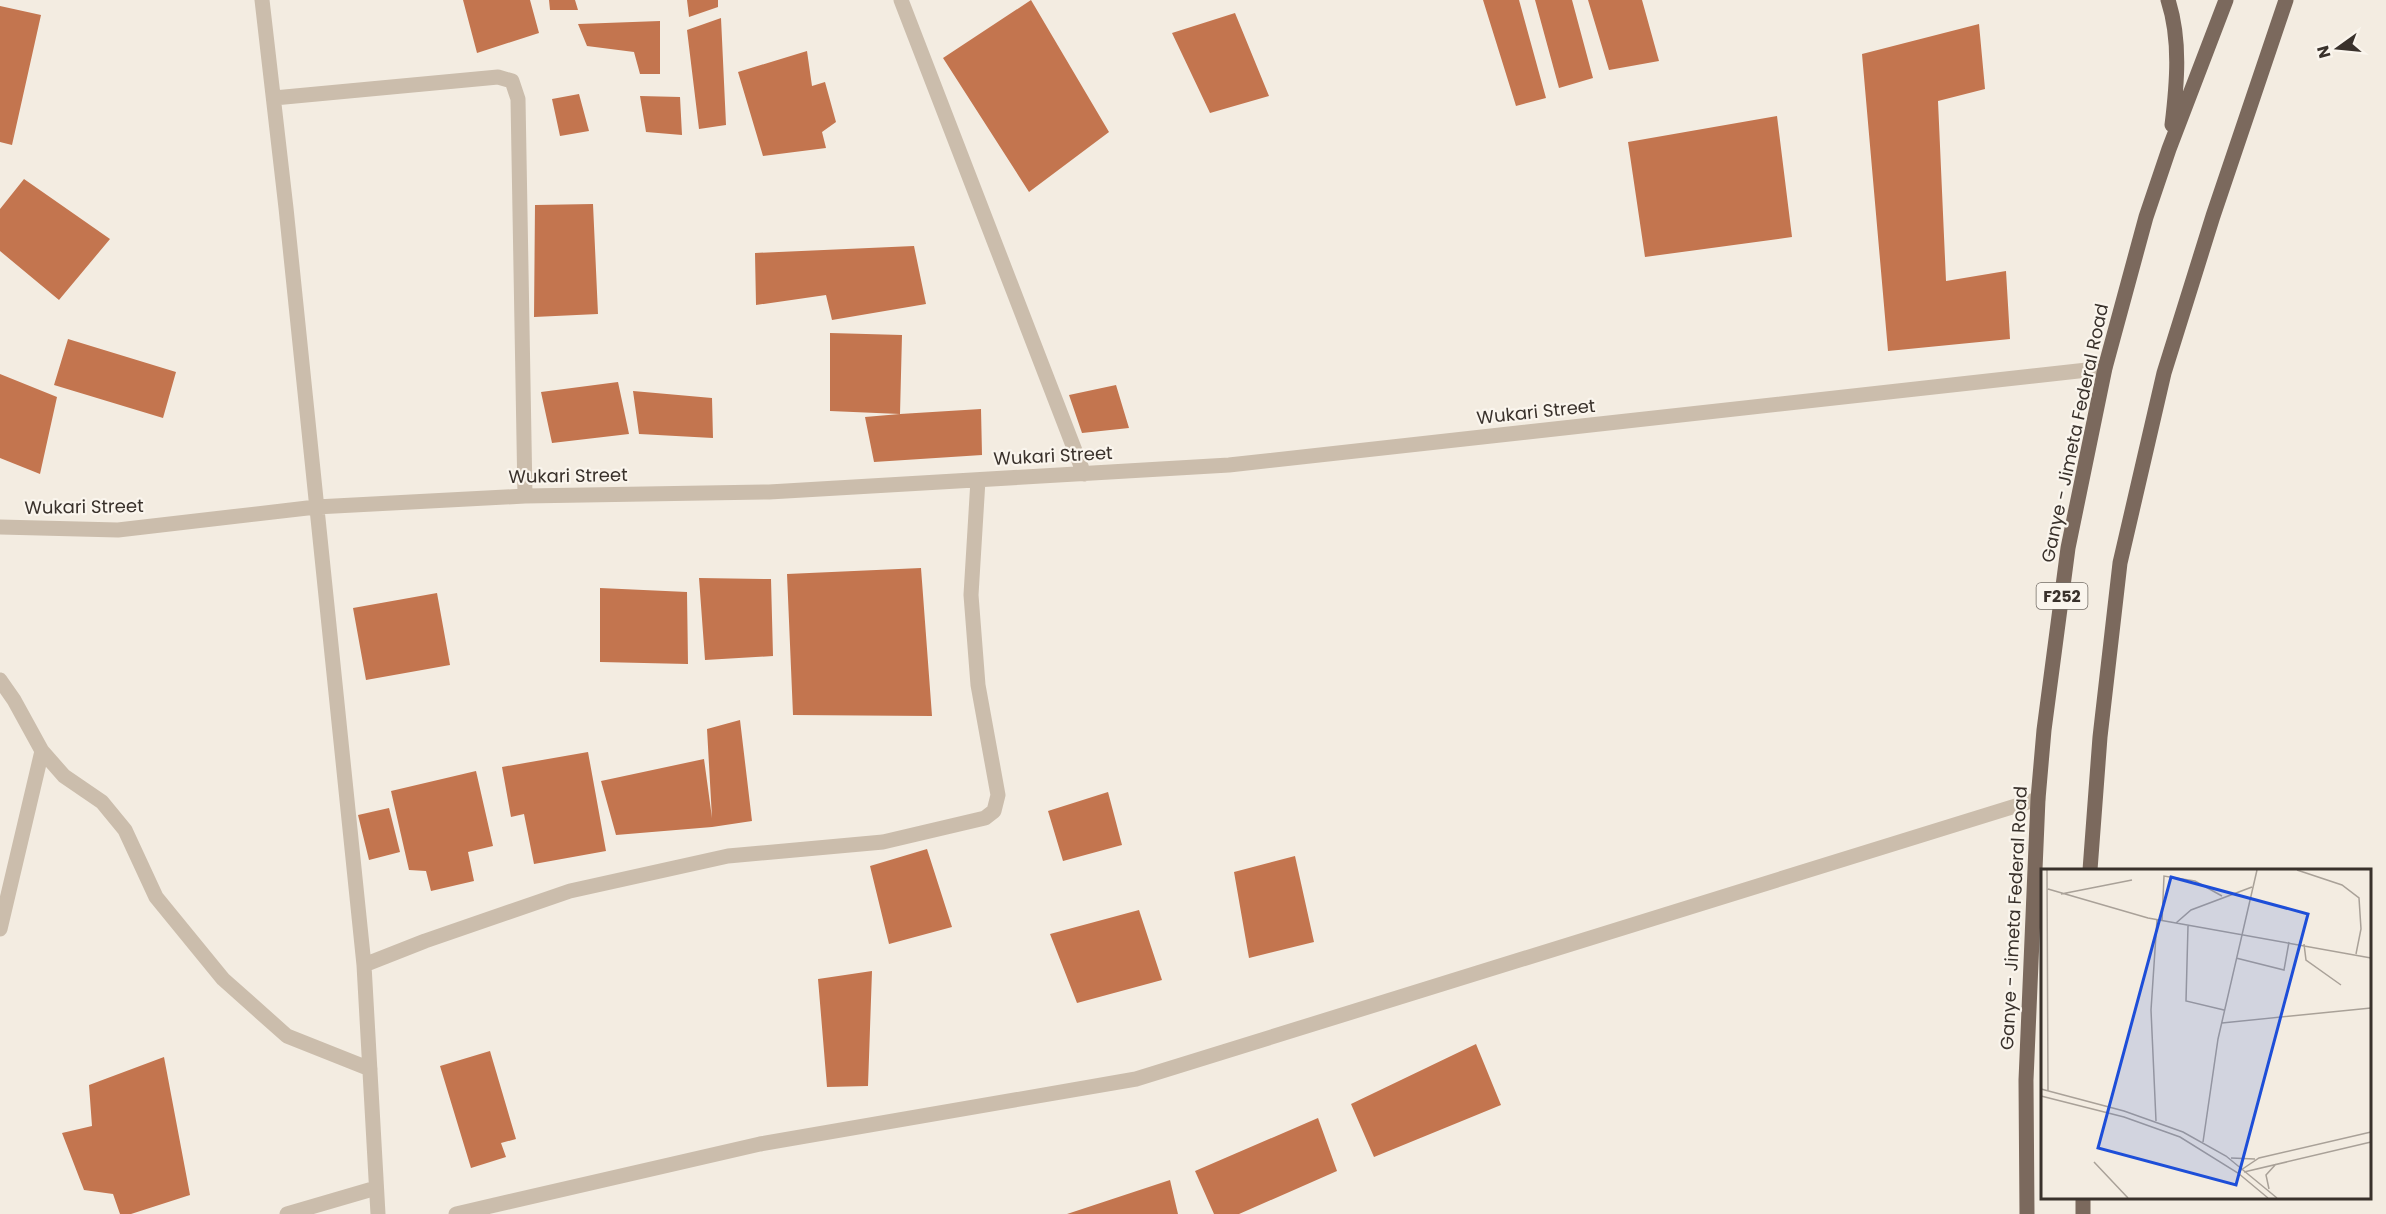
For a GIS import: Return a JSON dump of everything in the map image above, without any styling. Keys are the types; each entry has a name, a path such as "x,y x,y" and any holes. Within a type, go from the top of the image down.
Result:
{"main road":[{"path":"2168,0 2176,46 2177,82 2169,148"},
{"name":"Ganye - Jimeta Federal Road","path":"2027,1214 2026,1080 2038,799 2043,730 2068,548 2105,368 2146,217 2169,148 2226,0"},
{"name":"F252","path":"2090,869 2100,738 2120,563 2164,373 2281,2"},
{"path":"2082,1199 2083,1214"}],"street":[{"path":"262,0 364,965 378,1214"},
{"path":"901,0 1084,474"},
{"path":"274,98 498,77 512,81 518,99 525,496"},
{"name":"Wukari Street","path":"0,527 118,530 316,507 525,496 769,492 1229,465 2105,368"},
{"path":"364,965 425,941 570,891 728,856 883,842 985,818 994,811 999,795 978,685 971,595 978,480"},
{"path":"0,680 14,700 42,751 64,776 102,802 125,830 156,897 223,979 287,1036 370,1069"},
{"path":"0,929 42,751"},
{"path":"456,1214 760,1144 1136,1079 2038,799"},
{"path":"287,1214 376,1188"}],"building":[{"path":"463,0 530,0 539,33 477,53"},
{"path":"549,0 575,0 578,10 550,10"},
{"path":"687,0 718,0 718,7 689,17"},
{"path":"1031,0 1109,132 1029,192 943,58"},
{"path":"1483,0 1519,0 1546,98 1516,106"},
{"path":"1535,0 1572,0 1593,78 1559,88"},
{"path":"1588,0 1642,0 1659,61 1609,70"},
{"path":"0,6 41,15 12,145 0,142"},
{"path":"1235,13 1269,96 1210,113 1172,33"},
{"path":"721,18 726,125 699,129 687,30"},
{"path":"660,21 660,74 640,74 634,52 587,46 578,24"},
{"path":"1979,24 1985,89 1938,101 1946,281 2006,271 2010,339 1888,351 1862,54"},
{"path":"807,51 812,86 825,82 836,122 822,132 826,148 763,156 738,72"},
{"path":"579,94 589,131 560,136 552,99"},
{"path":"640,96 680,97 682,135 646,132"},
{"path":"1777,116 1792,237 1645,257 1628,142"},
{"path":"24,179 110,239 59,300 0,251 0,209"},
{"path":"593,204 598,314 534,317 535,205"},
{"path":"914,246 926,304 832,320 826,295 756,305 755,253"},
{"path":"830,333 902,335 900,414 830,411"},
{"path":"68,339 176,372 163,418 54,385"},
{"path":"0,374 57,397 40,474 0,458"},
{"path":"618,382 629,434 552,443 541,392"},
{"path":"1116,385 1129,428 1082,433 1069,395"},
{"path":"633,391 712,398 713,438 639,434"},
{"path":"981,409 982,455 874,462 865,417"},
{"path":"921,568 932,716 793,715 787,574"},
{"path":"699,578 771,579 773,656 705,660"},
{"path":"600,588 687,592 688,664 600,662"},
{"path":"437,593 450,665 366,680 353,608"},
{"path":"740,720 752,821 712,827 616,835 601,781 704,759 712,818 707,729"},
{"path":"588,752 606,851 534,864 524,814 511,817 502,767"},
{"path":"476,771 493,846 468,852 474,881 431,891 426,871 409,870 391,791"},
{"path":"1108,792 1122,845 1063,861 1048,811"},
{"path":"389,808 400,852 369,860 358,815"},
{"path":"927,849 952,927 889,944 870,866"},
{"path":"1295,856 1314,942 1249,958 1234,872"},
{"path":"1139,910 1162,980 1077,1003 1050,934"},
{"path":"872,971 868,1086 827,1087 818,979"},
{"path":"1476,1044 1501,1105 1374,1157 1351,1104"},
{"path":"490,1051 516,1139 501,1143 506,1157 471,1168 440,1066"},
{"path":"164,1057 190,1195 131,1214 120,1214 113,1194 84,1190 62,1133 92,1126 89,1085"},
{"path":"1318,1118 1337,1171 1239,1214 1214,1214 1195,1171"},
{"path":"1170,1180 1178,1214 1067,1214"}]}
